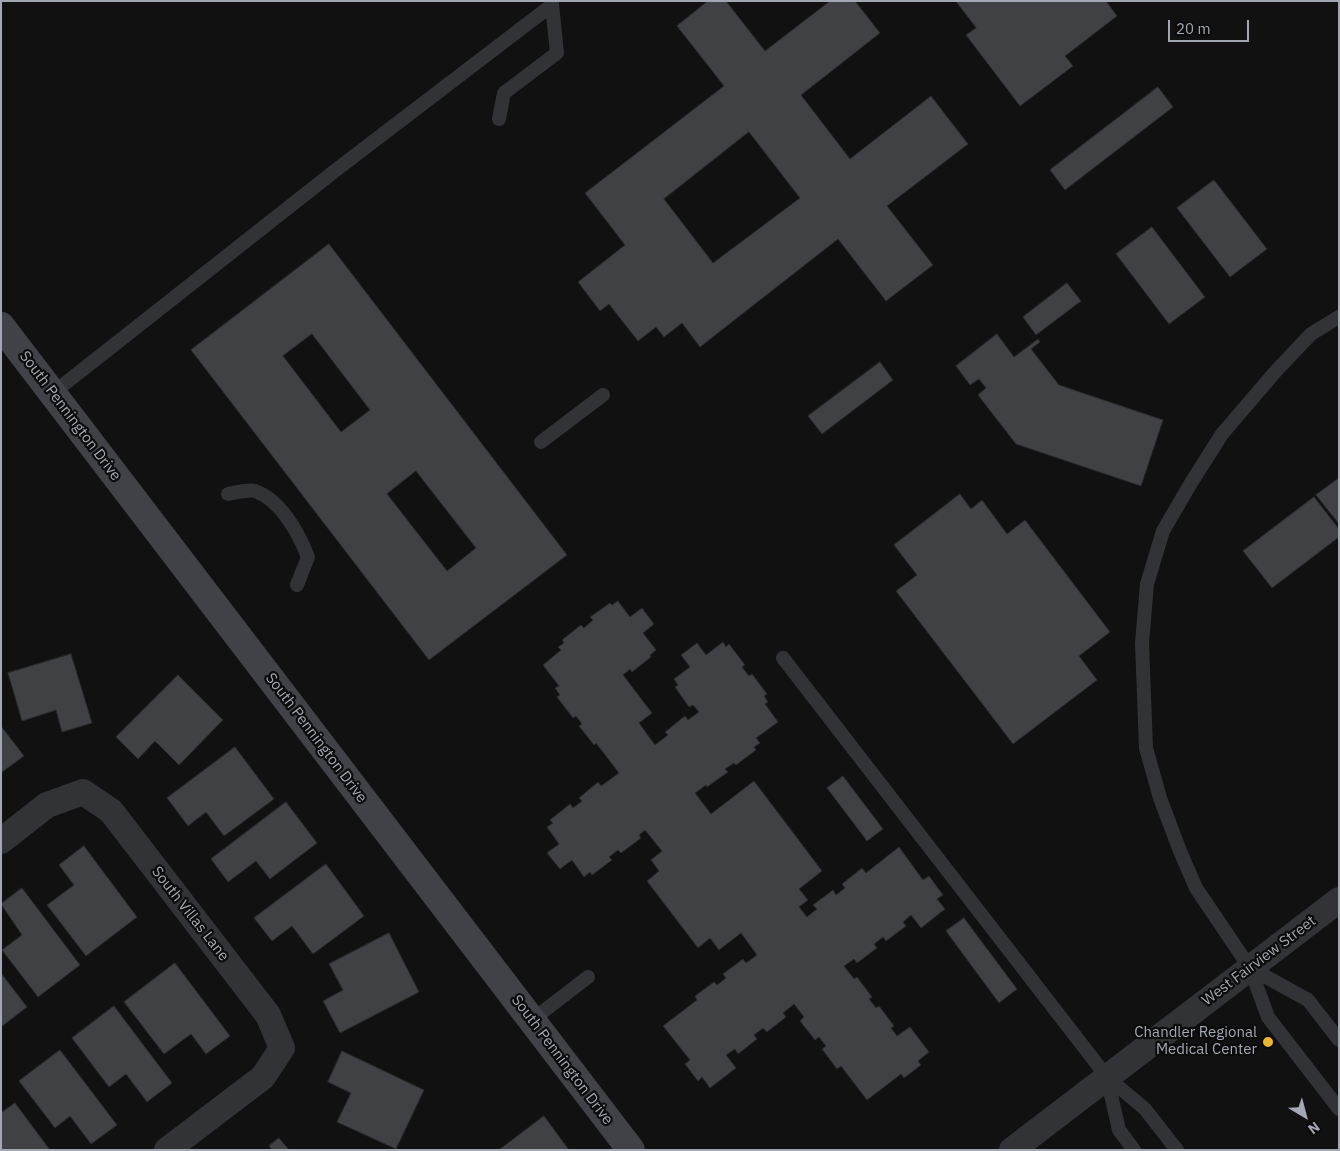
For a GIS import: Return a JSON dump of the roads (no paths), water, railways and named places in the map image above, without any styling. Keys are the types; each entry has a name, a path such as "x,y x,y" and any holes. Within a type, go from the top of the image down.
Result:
{"street":[{"name":"South Pennington Drive","path":"1,326 631,1150"},
{"name":"South Villas Lane","path":"1,840 47,805 83,792 111,811 268,1015 282,1048 263,1077 167,1150"},
{"name":"West Fairview Street","path":"1012,1150 1339,900"}],"lane":[{"path":"499,119 504,93 556,53 552,3"},
{"path":"53,393 552,3"},
{"path":"1339,317 1311,334 1222,434 1163,531 1147,584 1142,643 1146,748 1160,798 1196,888 1250,968 1268,1017 1339,1109"},
{"path":"541,442 603,395"},
{"path":"228,494 254,490 272,501 300,537 308,558 297,585"},
{"path":"783,658 1107,1077 1145,1109 1177,1150"},
{"path":"1250,968 1308,1000 1339,1040"},
{"path":"532,1020 588,977"},
{"path":"1107,1077 1119,1130 1134,1150"}],"place":[{"name":"Chandler Regional Medical Center","path":"1268,1042"}]}
